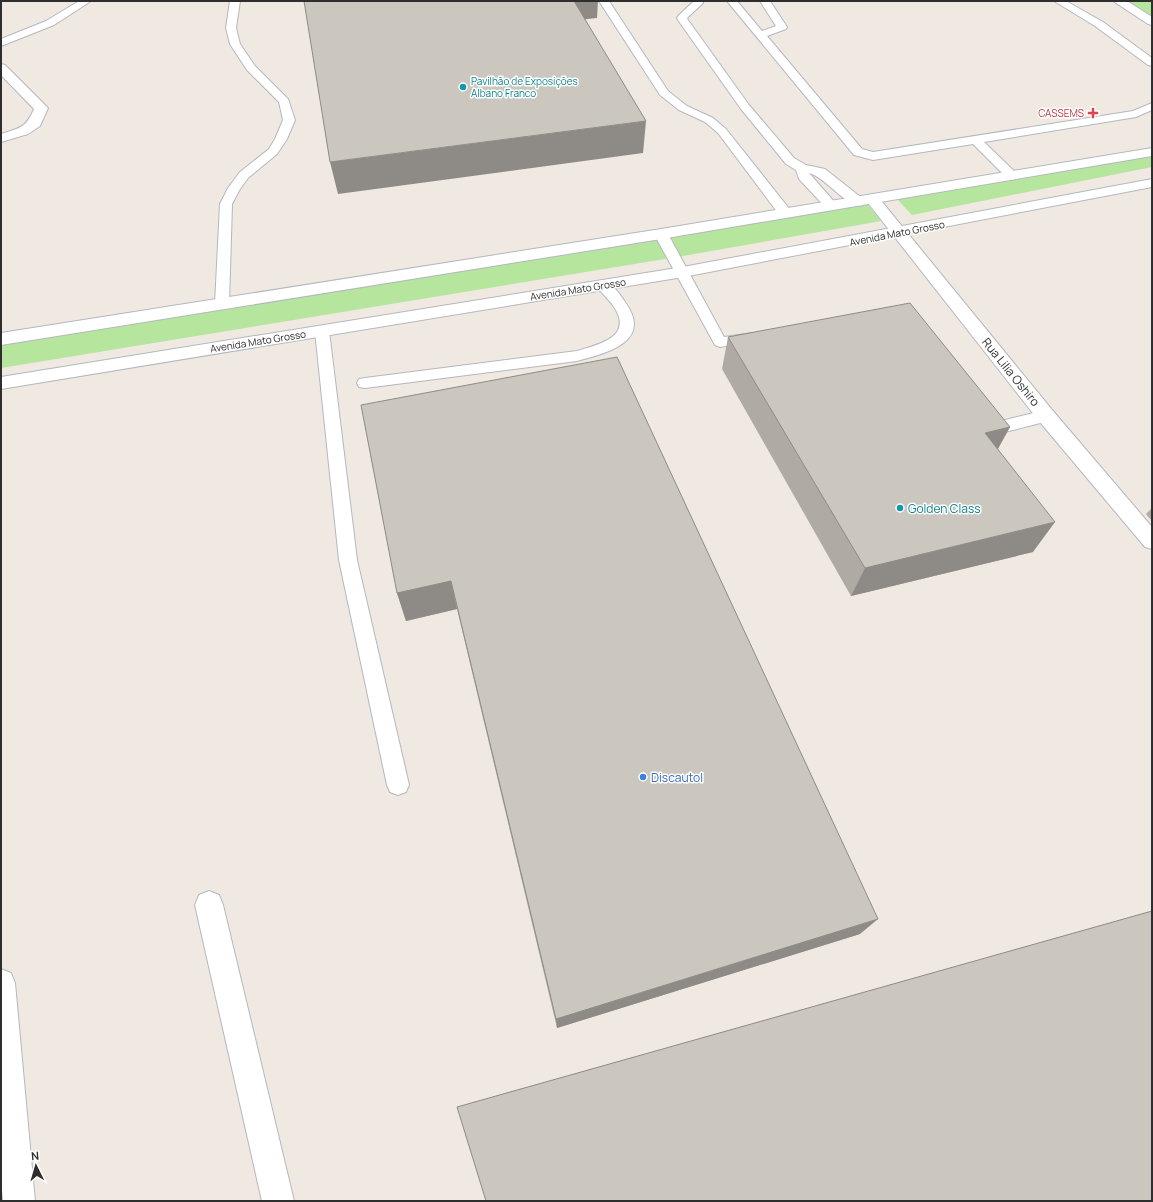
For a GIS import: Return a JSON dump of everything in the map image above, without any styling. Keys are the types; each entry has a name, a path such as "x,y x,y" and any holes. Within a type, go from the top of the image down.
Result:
{"main road":[{"path":"1119,1 1152,22"},
{"path":"1,68 41,108 35,123 22,131 1,138"},
{"path":"1,339 786,214 1152,152"},
{"name":"Avenida Mato Grosso","path":"1,383 683,272 1152,183"},
{"name":"Rua Lilia Oshiro","path":"865,201 899,232 1046,416 1152,541"},
{"path":"209,905 278,1201"},
{"path":"1,983 19,1201"}],"lane":[{"path":"1,43 50,23 86,1"},
{"path":"222,304 226,204 234,188 244,175 273,151 281,139 289,120 284,101 251,68 234,44 231,28 234,1"},
{"path":"604,1 664,93 682,108 709,120 722,130 786,214"},
{"path":"697,1 698,3 682,18 683,20 745,107 790,161 802,168 821,172 865,201"},
{"path":"732,1 858,152 865,155 873,156 1136,114 1152,106"},
{"path":"761,35 782,27 765,1"},
{"path":"1059,1 1099,24 1150,67"},
{"path":"976,140 1012,176"},
{"path":"802,168 803,176 832,206"},
{"path":"661,234 720,342 766,336"},
{"path":"365,383 577,356 608,347 622,338 628,325 624,310 603,285"},
{"path":"322,331 348,560 398,785"},
{"path":"978,410 992,429 1046,416"}],"green space":[{"path":"1128,1 1152,1 1152,16"},
{"path":"1152,155 1152,167 912,215 895,197"},
{"path":"867,204 881,221 677,257 1,368 1,343"}],"building":[{"name":"Pavilhão de Exposições Albano Franco","path":"304,1 574,1 646,121 330,162"},
{"name":"Golden Class","path":"910,303 1010,427 985,433 1055,522 865,568 728,337"},
{"name":"Discautol","path":"617,357 878,919 556,1019 451,581 397,593 361,405"},
{"path":"1152,911 1152,1201 486,1201 457,1107"}],"place":[{"name":"Pavilhão de Exposições Albano Franco","path":"463,87"},
{"name":"CASSEMS","path":"1093,113"},
{"name":"Golden Class","path":"900,508"},
{"name":"Discautol","path":"643,777"}]}
